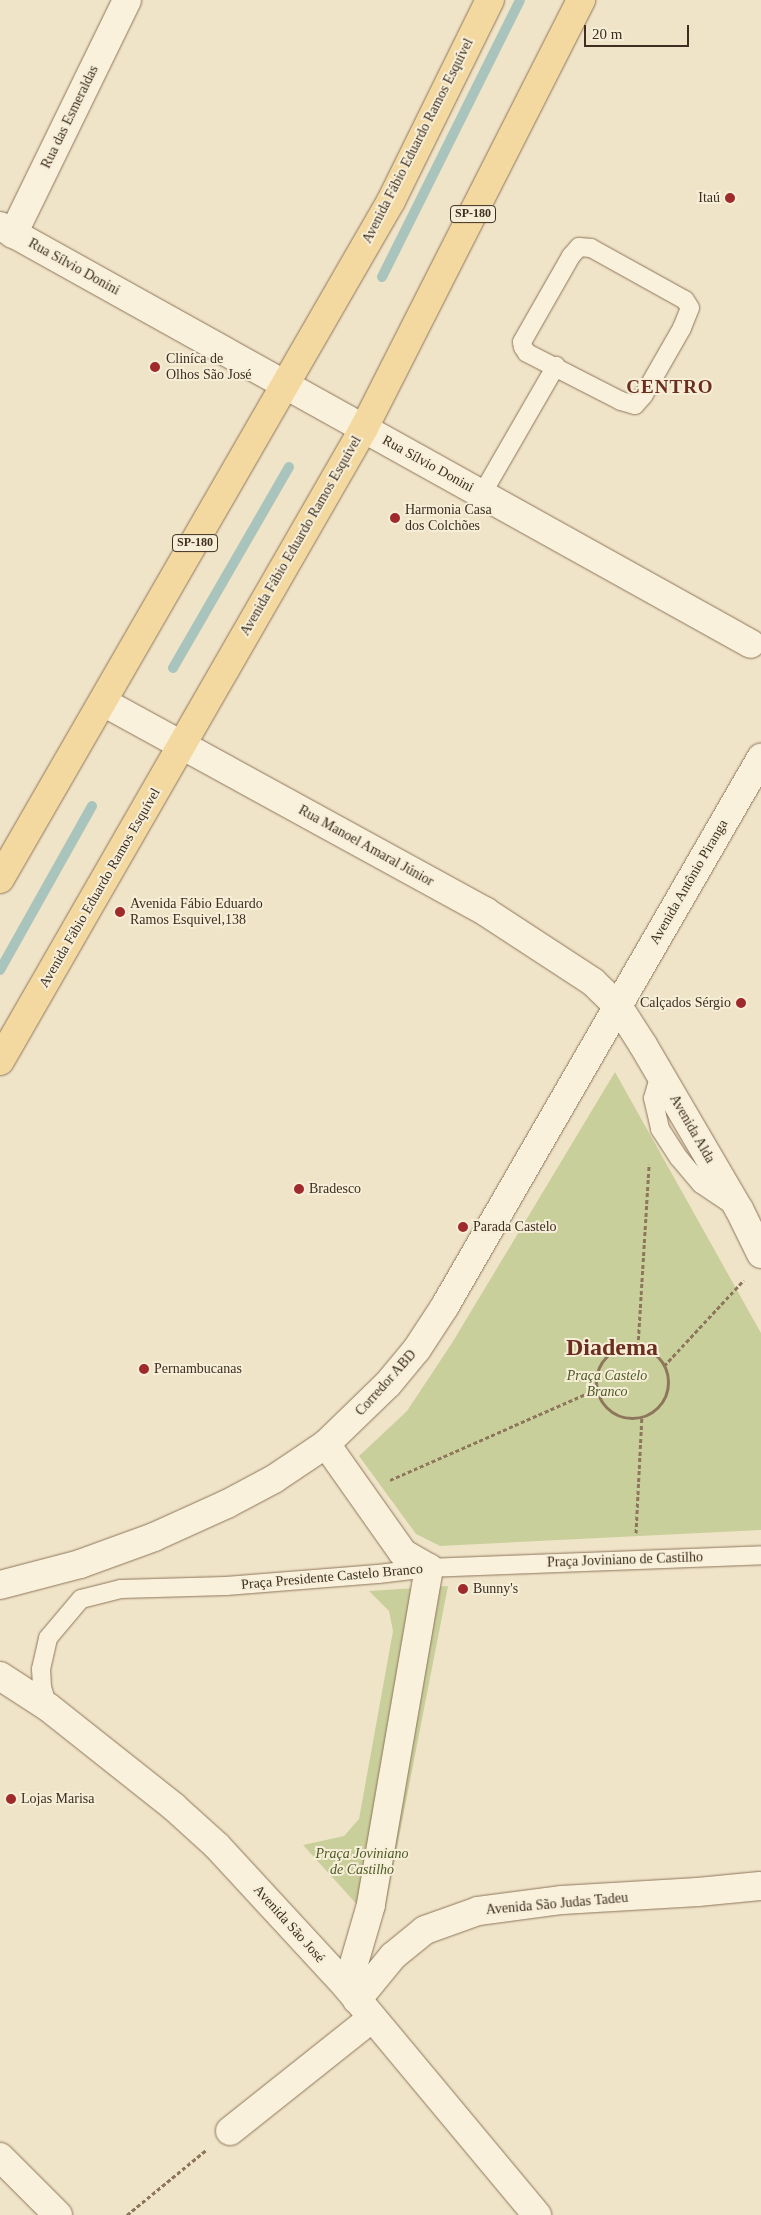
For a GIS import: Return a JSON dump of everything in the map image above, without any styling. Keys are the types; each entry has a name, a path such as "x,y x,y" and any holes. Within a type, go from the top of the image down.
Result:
{"main road":[{"name":"Avenida Fábio Eduardo Ramos Esquível","path":"0,879 391,201 490,0"},
{"name":"Avenida Fábio Eduardo Ramos Esquível","path":"0,1061 364,428 580,0"}],"street":[{"name":"Rua das Esmeraldas","path":"7,230 127,0"},
{"name":"Rua Sílvio Donini","path":"7,230 286,383 751,644"},
{"name":"Rua Manoel Amaral Júnior","path":"103,702 486,912 593,982 618,1006"},
{"name":"Avenida Antônio Piranga","path":"618,1006 761,758"},
{"name":"Avenida Alda","path":"618,1006 739,1209 755,1265"},
{"name":"Corredor ABD","path":"0,1584 80,1564 154,1537 227,1504 274,1479 326,1444 376,1397 417,1349 445,1306 618,1006"},
{"path":"326,1444 403,1553 429,1568"},
{"name":"Praça Presidente Castelo Branco","path":"358,2002 371,1905 429,1568"},
{"name":"Avenida São José","path":"0,1676 48,1707 174,1807 217,1846 358,2002 536,2215"},
{"name":"Avenida São Judas Tadeu","path":"230,2131 358,2002 393,1956 425,1930 478,1911 562,1900 698,1892 761,1886"},
{"path":"0,2157 58,2215"}],"lane":[{"path":"579,247 591,248 685,300 690,308 682,328 636,405 621,401 556,366 527,353 522,342 571,256 579,247"},
{"path":"482,494 556,366"},
{"name":"Praça Joviniano de Castilho","path":"429,1568 761,1555"},
{"name":"Praça Presidente Castelo Branco","path":"48,1707 42,1688 41,1669 48,1638 81,1599 121,1589 236,1585 378,1574 429,1568"}],"path":[{"path":"638,1346 649,1158"},
{"path":"664,1366 755,1265"},
{"path":"638,1346 658,1356 664,1366 668,1378 667,1390 658,1406 642,1416 630,1418 607,1408 597,1389 597,1376 607,1356 616,1349 638,1346"},
{"path":"360,1493 597,1389"},
{"path":"635,1560 642,1416"},
{"path":"127,2215 230,2131"}],"green space":[{"name":"Praça Castelo Branco","path":"615,1072 761,1333 761,1530 440,1546 416,1534 359,1456 407,1411 452,1343"},
{"name":"Praça Joviniano de Castilho","path":"448,1586 384,1914 361,1909 303,1845 344,1836 359,1819 393,1631 389,1611 369,1591"}],"waterway":[{"path":"382,277 520,0"},
{"path":"173,668 289,467"},
{"path":"0,970 92,806"}],"place":[{"name":"Itaú","path":"730,198"},
{"name":"Cliníca de Olhos São José","path":"155,367"},
{"name":"Harmonia Casa dos Colchões","path":"395,518"},
{"name":"Avenida Fábio Eduardo Ramos Esquivel,138","path":"120,912"},
{"name":"Calçados Sérgio","path":"741,1003"},
{"name":"Bradesco","path":"299,1189"},
{"name":"Parada Castelo","path":"463,1227"},
{"name":"Pernambucanas","path":"144,1369"},
{"name":"Bunny's","path":"463,1589"},
{"name":"Lojas Marisa","path":"11,1799"}],"district":[{"name":"CENTRO","path":"670,387"},
{"name":"Diadema","path":"612,1348"}]}
